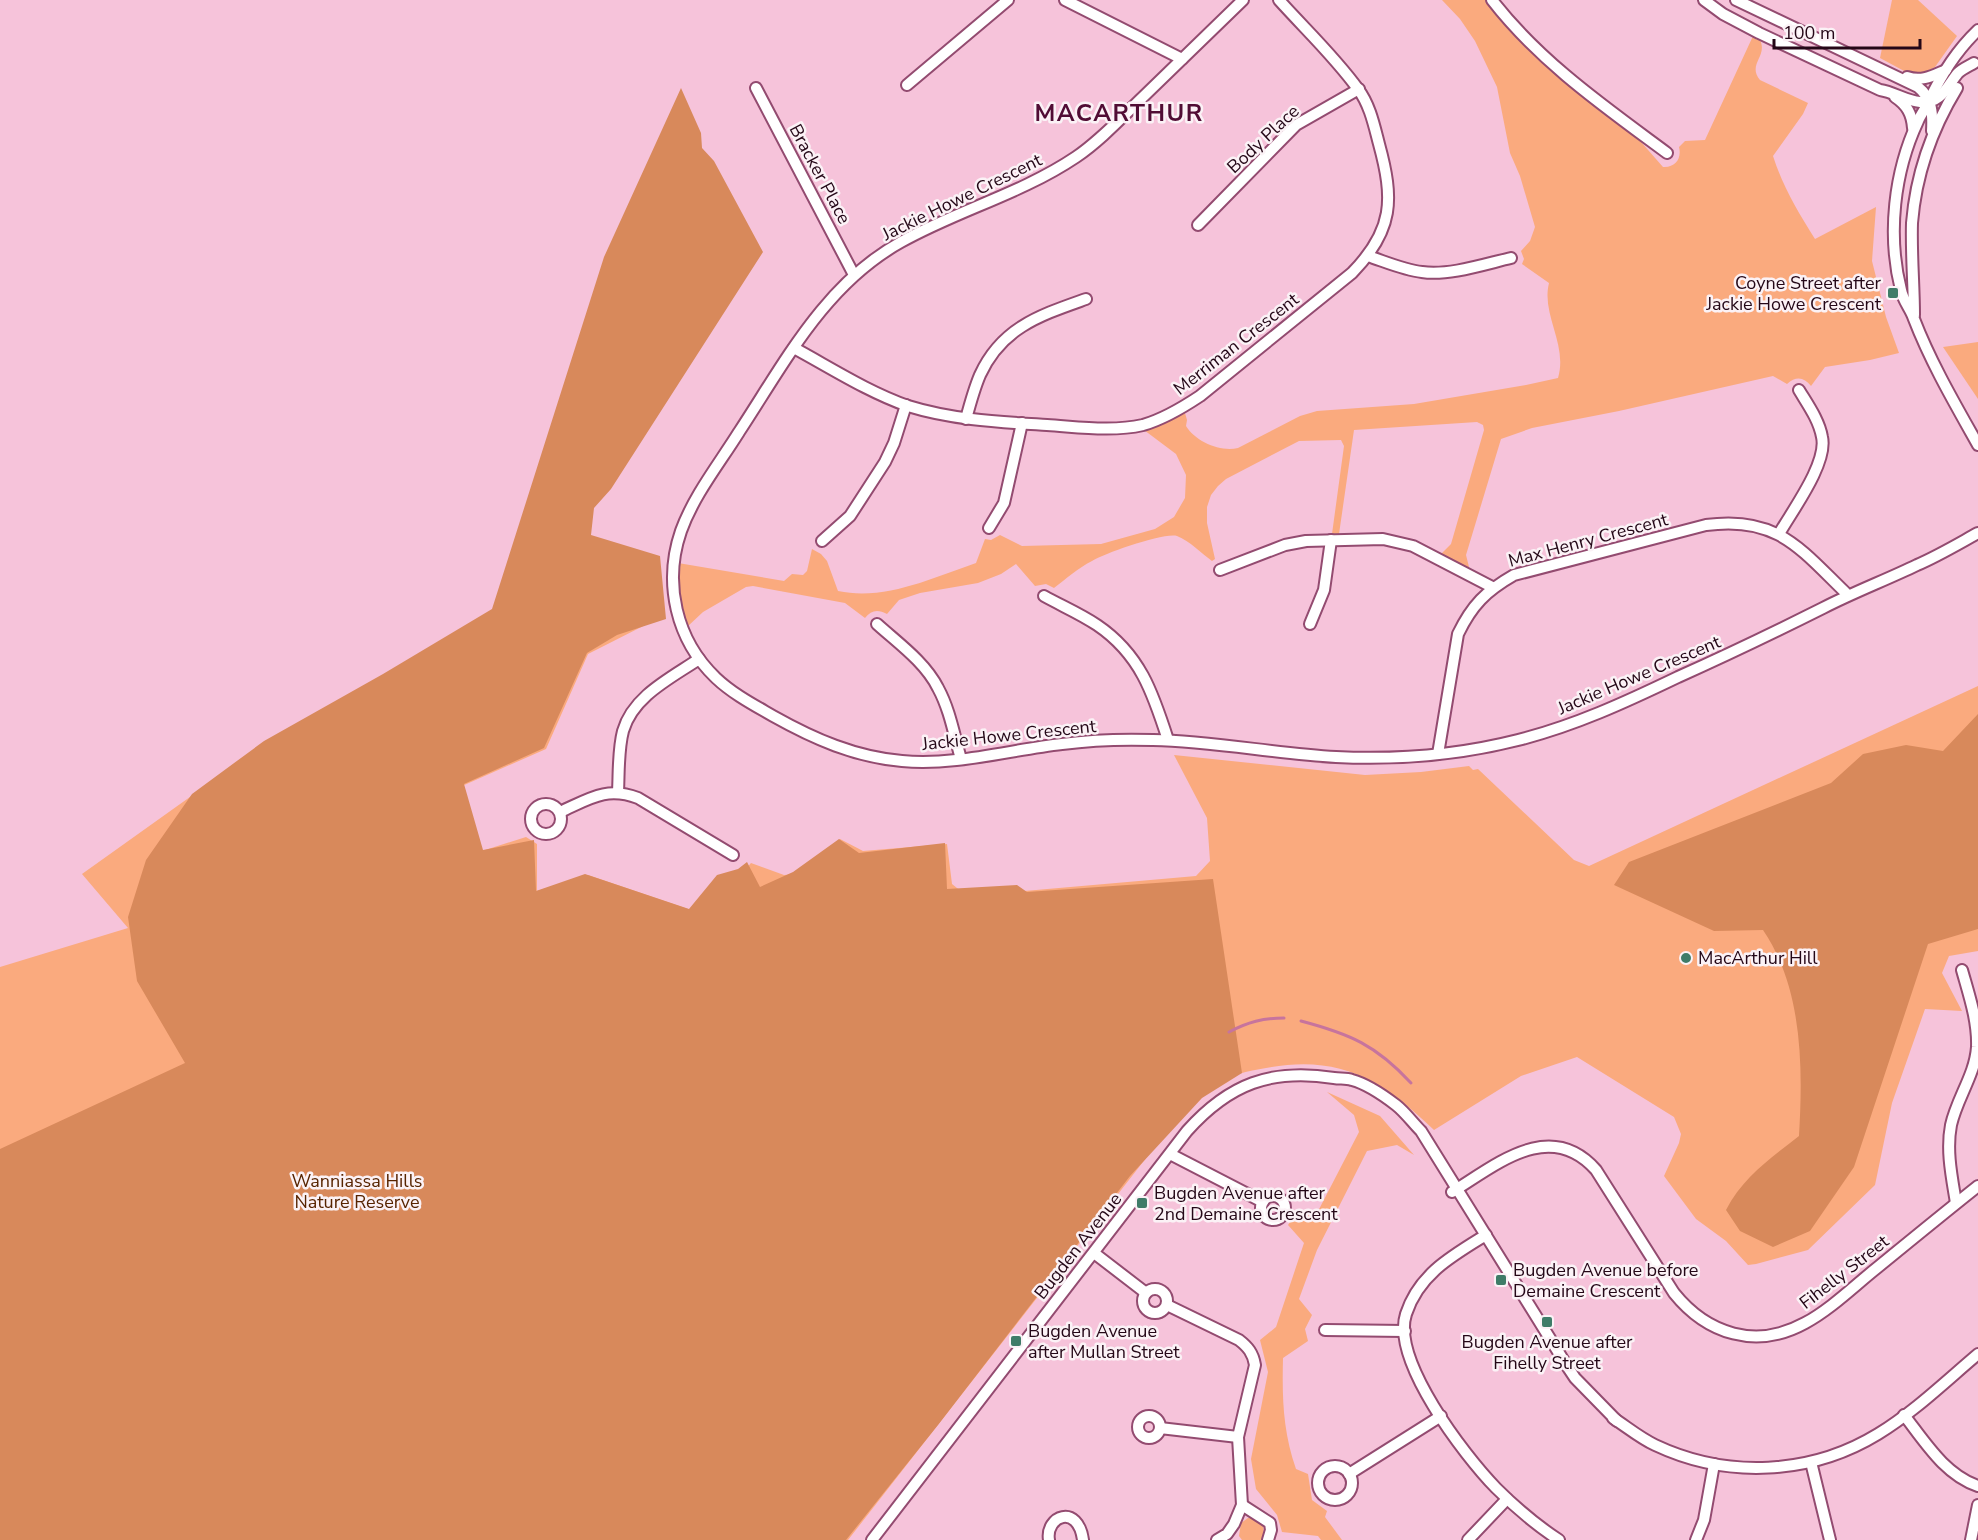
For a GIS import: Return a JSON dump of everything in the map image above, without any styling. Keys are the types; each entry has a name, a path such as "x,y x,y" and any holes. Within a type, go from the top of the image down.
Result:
{"street":[{"path":"907,85 1008,0"},
{"path":"1065,0 1182,59"},
{"name":"Jackie Howe Crescent","path":"1243,0 1107,132 1079,155 1019,189 904,240 854,275 813,319 694,501 679,536 673,572 674,596 682,629 699,659 719,681 738,695 821,741 850,751 903,761 961,759 1063,744 1168,740 1330,757 1373,758 1438,754 1506,743 1573,723 1616,706 1736,651 1848,595 1918,565 1978,533"},
{"name":"Merriman Crescent","path":"794,348 876,392 906,405 935,414 966,419 1119,429 1151,422 1172,414 1200,396 1352,273 1368,256 1383,227 1388,207 1389,187 1371,112 1359,89 1279,0"},
{"path":"1492,0 1534,47 1570,79 1667,153"},
{"path":"1704,0 1749,28 1904,103 1912,116 1914,132"},
{"path":"1736,0 1918,87 1929,101 1933,118 1932,137"},
{"path":"1978,30 1934,88 1914,132 1901,170 1893,238 1900,289 1914,317 1924,345 1978,445"},
{"path":"1880,90 1890,91 1920,102 1929,101 1944,94 1959,71 1976,61"},
{"path":"1914,317 1912,222 1922,164 1950,99 1976,61"},
{"path":"1888,72 1894,71 1918,79 1931,77 1946,70"},
{"name":"Bracker Place","path":"756,88 854,275"},
{"name":"Body Place","path":"1198,225 1296,125 1359,89"},
{"path":"1368,256 1410,271 1425,273 1441,273 1511,258"},
{"path":"966,419 979,377 999,345 1031,320 1086,299"},
{"path":"1779,534 1818,468 1823,450 1823,439 1818,423 1799,390"},
{"path":"822,541 850,516 885,462 894,443 906,405"},
{"path":"989,528 1004,503 1022,423"},
{"name":"Max Henry Crescent","path":"1438,754 1458,634 1466,617 1478,601 1492,587 1514,574 1725,522 1754,525 1779,534 1801,550 1848,595"},
{"path":"1220,570 1285,545 1331,540 1383,539 1403,543 1430,554 1492,587"},
{"path":"1310,624 1324,590 1331,540"},
{"path":"1044,596 1097,625 1126,649 1147,679 1168,740"},
{"path":"877,624 920,664 938,686 946,702 961,759"},
{"path":"618,792 621,739 634,709 653,691 699,659"},
{"path":"560,812 598,795 618,792 638,798 734,855"},
{"path":"1956,1203 1949,1144 1951,1125 1973,1069 1977,1039 1976,1019 1962,970"},
{"name":"Bugden Avenue","path":"872,1540 1203,1113 1242,1086 1277,1076 1301,1074 1335,1078 1384,1103 1418,1133 1550,1344 1594,1405 1654,1444 1679,1454 1714,1464 1762,1469 1811,1462 1860,1444 1887,1428 1978,1354"},
{"name":"Fihelly Street","path":"1454,1191 1518,1152 1551,1147 1575,1152 1596,1170 1661,1273 1686,1307 1709,1325 1724,1332 1768,1335 1789,1330 1821,1313 1978,1186"},
{"path":"1170,1154 1263,1202"},
{"path":"1483,1237 1448,1259 1426,1278 1406,1315 1407,1351 1413,1370 1470,1457 1507,1499 1559,1540"},
{"path":"1094,1252 1146,1293"},
{"path":"1154,1288 1162,1290 1167,1297 1167,1305 1159,1312 1149,1311 1143,1302 1146,1293 1154,1288"},
{"path":"1167,1305 1239,1340 1253,1355 1254,1375 1241,1417 1238,1437 1242,1505 1227,1538"},
{"path":"1325,1330 1405,1331"},
{"path":"1904,1415 1946,1467 1959,1477 1978,1486"},
{"path":"1349,1474 1442,1416"},
{"path":"1160,1428 1238,1437"},
{"path":"1811,1462 1830,1540"},
{"path":"1696,1540 1704,1520 1714,1464"},
{"path":"1468,1540 1507,1499"},
{"path":"1242,1505 1270,1523 1271,1530 1268,1540"},
{"path":"1971,1540 1978,1505"},
{"path":"1049,1540 1049,1529 1053,1522 1066,1517 1073,1518 1077,1522 1083,1540"}],"green space":[{"path":"1442,0 1486,0 1536,56 1634,134 1663,167 1677,162 1679,147 1685,141 1705,140 1753,36 1760,40 1762,51 1756,69 1760,80 1808,103 1803,114 1773,156 1791,199 1815,239 1876,207 1872,261 1886,317 1899,353 1825,367 1811,386 1803,379 1787,384 1773,376 1532,428 1501,439 1466,555 1470,571 1441,554 1451,544 1484,430 1483,425 1477,422 1354,430 1339,534 1332,534 1344,446 1341,440 1299,441 1226,479 1211,495 1207,507 1207,523 1215,559 1212,561 1182,538 1160,537 1099,557 1054,588 1046,584 1035,586 1016,564 1001,574 978,583 920,593 899,600 887,614 875,611 865,618 845,603 753,586 746,587 703,612 687,627 678,593 678,563 784,581 792,574 803,575 807,571 812,549 827,561 838,591 873,593 908,586 976,563 985,539 991,540 1000,535 1022,546 1101,544 1155,529 1174,517 1185,498 1186,475 1176,454 1144,430 1185,413 1186,426 1196,437 1216,447 1231,449 1238,448 1300,416 1317,411 1414,404 1558,378 1560,353 1548,307 1549,283 1522,264 1524,259 1521,251 1530,241 1535,227 1520,176 1510,153 1497,87 1475,41 1460,19"},
{"path":"1892,0 1918,0 1957,36 1935,67 1920,75 1906,72 1880,58"},
{"name":"Wanniassa Hills Nature Reserve","path":"681,88 701,133 702,148 714,161 763,252 611,489 594,508 591,535 660,556 666,619 617,635 587,653 544,748 464,784 483,850 534,840 536,891 585,874 689,909 717,875 738,869 747,862 760,887 793,872 839,839 859,853 945,843 947,889 1017,885 1027,892 1213,879 1242,1073 1202,1098 1130,1176 846,1540 0,1540 0,1149 185,1063 137,981 128,917 146,860 192,794 264,741 492,609 604,257"},
{"path":"1978,342 1978,399 1943,347"},
{"name":"Wanniassa Hills Nature Reserve","path":"657,619 588,654 546,749 462,786 482,851 526,837 537,844 537,891 588,875 691,910 743,872 751,863 784,875 797,874 840,839 863,851 947,844 952,884 967,896 1196,876 1210,861 1207,818 1174,755 1365,775 1421,772 1469,766 1473,770 1478,769 1574,860 1589,866 1978,686 1978,951 1949,956 1942,973 1962,1011 1925,1009 1892,1103 1875,1185 1808,1250 1748,1265 1726,1241 1696,1219 1664,1176 1681,1134 1674,1117 1577,1057 1521,1076 1434,1130 1415,1112 1378,1085 1338,1068 1292,1065 1266,1068 1232,1076 1219,1082 1205,1091 1182,1112 848,1540 0,1540 0,967 128,928 82,874 246,757"},
{"path":"1978,714 1978,929 1928,944 1854,1167 1810,1231 1773,1247 1740,1231 1726,1210 1749,1178 1799,1136 1801,1083 1798,1030 1786,978 1776,953 1763,930 1714,931 1614,885 1629,862 1831,783 1863,754 1906,745 1943,751"},
{"path":"1327,1092 1380,1116 1414,1155 1397,1145 1367,1151 1317,1250 1299,1299 1312,1315 1305,1329 1308,1341 1283,1358 1284,1415 1296,1469 1308,1474 1312,1500 1327,1511 1325,1517 1342,1540 1321,1540 1318,1536 1282,1532 1277,1515 1256,1489 1251,1459 1268,1372 1260,1340 1276,1327 1304,1243 1288,1225 1296,1213 1315,1217 1359,1132 1354,1115"},
{"path":"1248,1518 1256,1519 1262,1524 1264,1531 1261,1540 1242,1540 1239,1536 1241,1523"}],"waterway":[{"path":"1229,1032 1256,1021 1284,1018"},
{"path":"1301,1021 1348,1036 1374,1050 1411,1083"}],"place":[{"name":"Coyne Street after Jackie Howe Crescent","path":"1893,293"},
{"name":"MacArthur Hill","path":"1686,958"},
{"name":"Bugden Avenue after 2nd Demaine Crescent","path":"1142,1203"},
{"name":"Bugden Avenue before Demaine Crescent","path":"1501,1280"},
{"name":"Bugden Avenue after Fihelly Street","path":"1547,1322"},
{"name":"Bugden Avenue after Mullan Street","path":"1016,1341"}],"district":[{"name":"MACARTHUR","path":"1119,113"}]}
